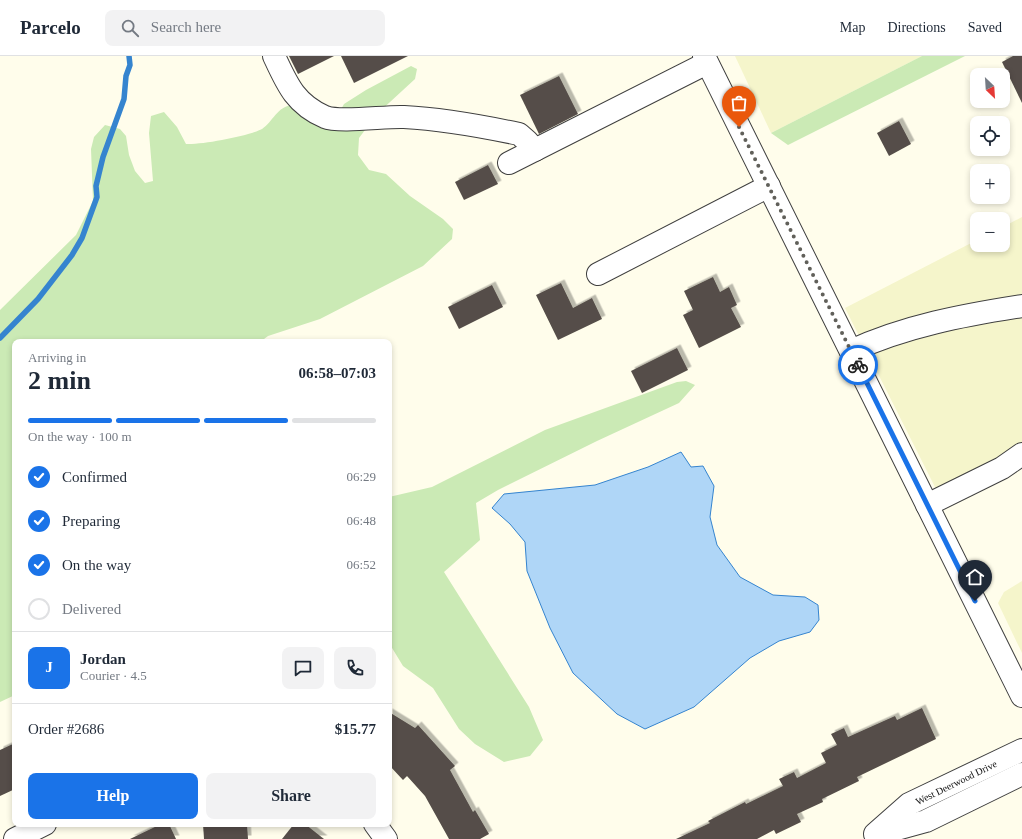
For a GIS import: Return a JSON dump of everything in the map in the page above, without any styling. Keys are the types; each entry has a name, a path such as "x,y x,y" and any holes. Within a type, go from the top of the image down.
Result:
{"street":[{"path":"274,56 284,78 302,104 327,118 402,117 440,119 519,134 528,141 535,150"},
{"path":"509,163 706,60 1022,696"},
{"path":"598,274 769,186"},
{"path":"851,351 874,341 935,323 976,313 1022,306"},
{"path":"927,505 1002,468 1022,454"},
{"name":"West Deerwood Drive","path":"872,837 909,804 1022,750"},
{"name":"West Deerwood Drive","path":"872,837 926,822 1022,774"},
{"path":"14,839 39,827"},
{"path":"377,827 386,839"}],"green space":[{"path":"735,56 922,56 771,133"},
{"path":"922,56 965,56 788,145 771,133"},
{"path":"411,66 417,69 415,79 377,114 359,138 358,155 369,170 386,174 410,196 443,219 453,229 452,239 423,266 320,319 268,336 264,339 12,339 12,696 0,702 0,310 76,235 93,201 91,149 94,137 105,125 120,129 126,136 129,155 135,171 145,183 153,181 149,133 151,116 164,112 177,127 186,144 214,142 256,132 266,126 283,108 293,105 334,122 344,104 366,90"},
{"path":"1022,217 1022,454 941,499 845,308 970,244 970,252 1010,252 1010,223"},
{"path":"686,381 695,385 679,403 597,441 498,490 476,503 480,540 444,572 529,707 543,740 530,756 504,762 475,744 459,729 433,688 403,666 392,648 392,496 432,487 545,430 677,382"},
{"path":"1022,581 1022,653 998,603 1004,592"}],"water":[{"path":"681,452 691,467 703,466 714,486 710,517 717,545 740,577 773,595 805,597 818,605 819,620 810,632 779,641 750,658 694,707 645,729 617,714 573,673 550,628 527,571 525,542 510,524 492,508 504,494 595,485 648,467"}],"building":[{"path":"289,56 334,56 298,74"},
{"path":"341,56 408,56 354,83"},
{"path":"1013,56 1022,56 1022,103 1010,78 1010,68 1005,68 1002,62"},
{"path":"559,76 578,114 539,134 520,95"},
{"path":"899,121 911,144 889,156 877,133"},
{"path":"488,165 498,184 464,200 455,182"},
{"path":"713,277 720,292 729,287 737,305 731,308 741,327 699,348 683,315 693,310 684,291"},
{"path":"561,283 573,308 592,298 602,319 558,340 536,295"},
{"path":"492,285 503,307 459,329 448,307"},
{"path":"677,348 688,370 642,393 631,371"},
{"path":"922,708 936,739 857,777 859,781 822,799 823,802 797,814 801,822 776,834 774,830 757,839 676,839 710,823 708,821 745,802 746,804 783,786 779,779 794,772 797,778 826,763 821,753 837,745 831,734 844,728 848,737 895,716 897,720"},
{"path":"392,714 415,728 418,725 455,766 450,770 473,812 475,810 489,834 480,839 449,839 425,796 407,776 403,780 392,768"},
{"path":"12,744 12,790 0,796 0,750"},
{"path":"155,827 170,827 176,839 130,839"},
{"path":"203,827 247,827 248,839 204,839"},
{"path":"292,827 309,827 324,839 282,839"}],"waterway":[{"path":"0,338 38,299 72,255 82,238 97,197 96,186 103,157 124,99 126,76 130,65 129,56"}],"way so far":[{"path":"739,127 858,365"}],"route":[{"path":"858,365 975,601"}]}
